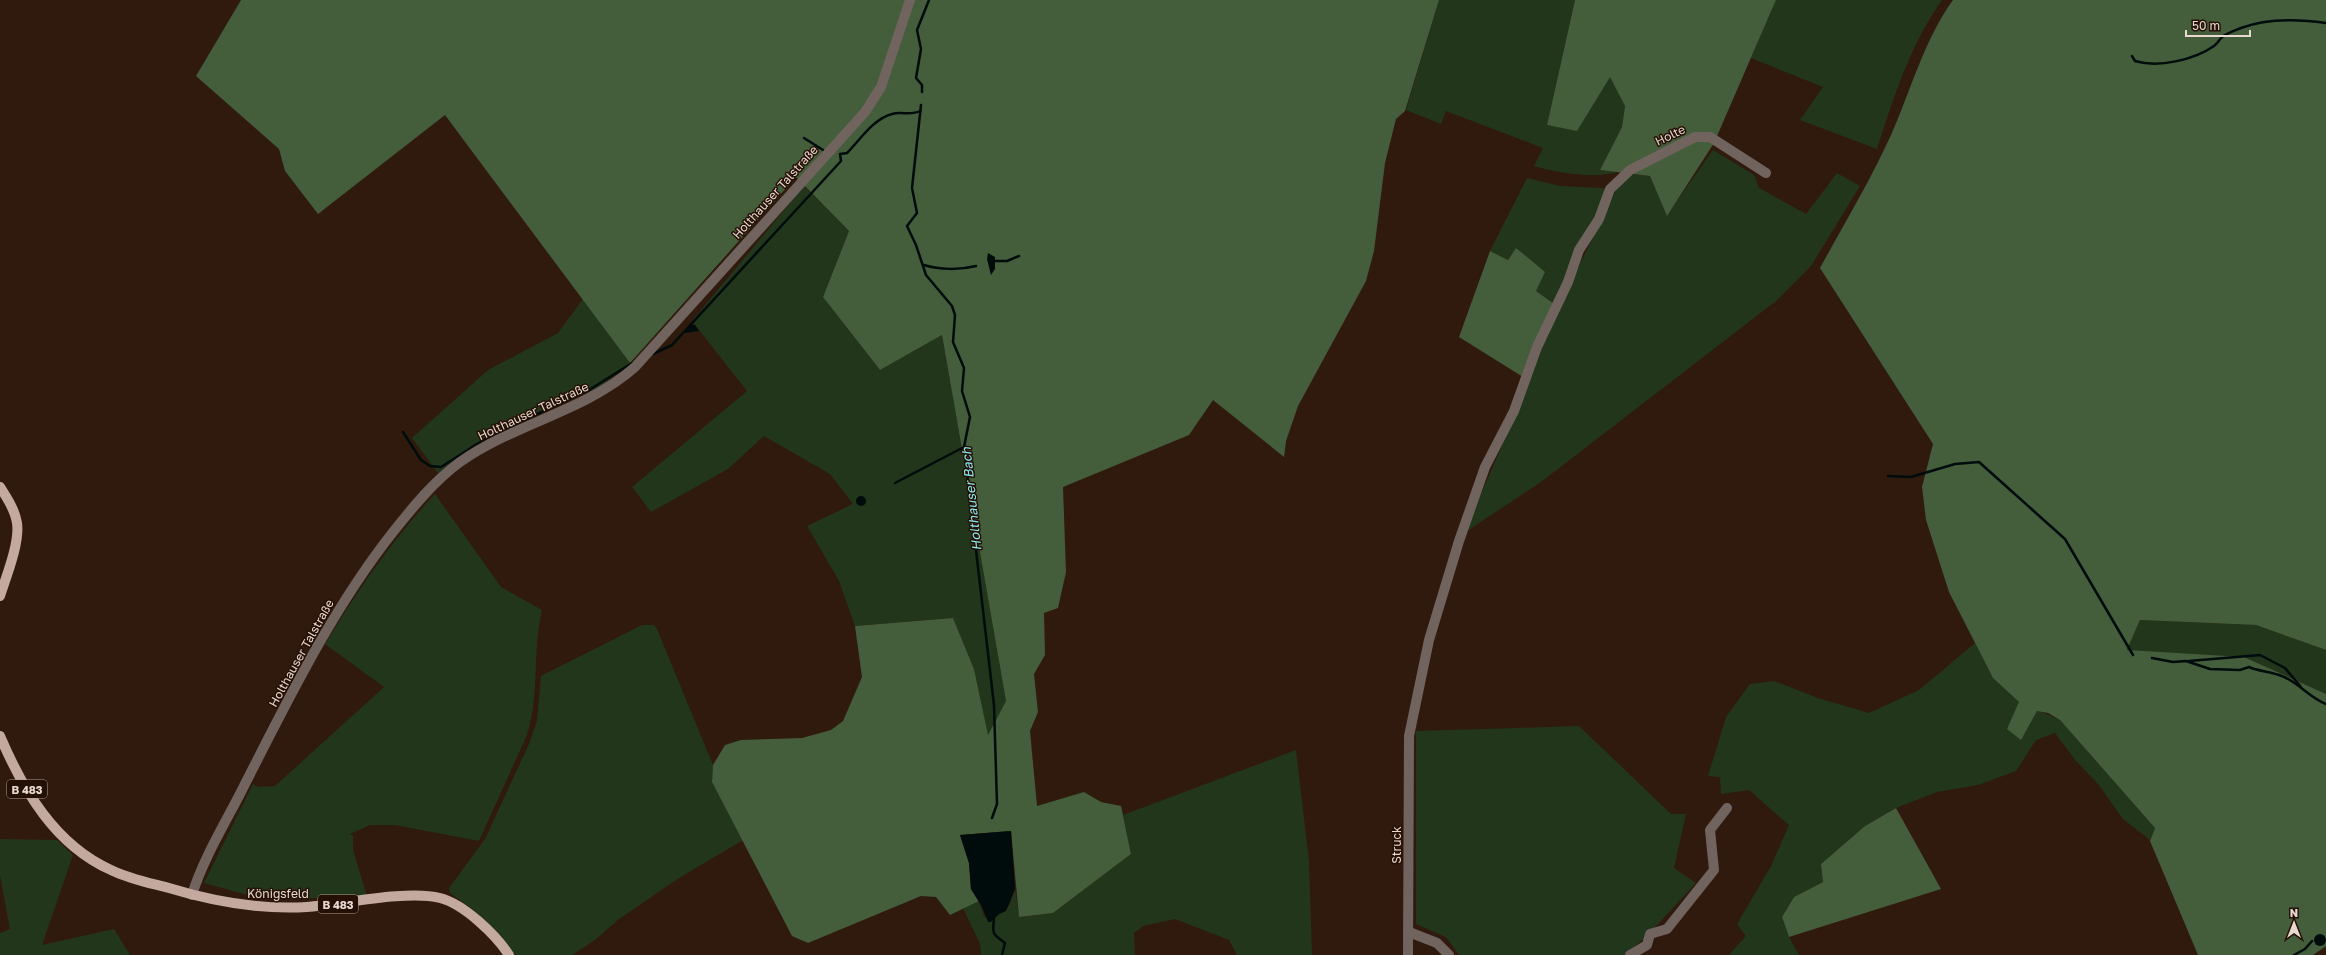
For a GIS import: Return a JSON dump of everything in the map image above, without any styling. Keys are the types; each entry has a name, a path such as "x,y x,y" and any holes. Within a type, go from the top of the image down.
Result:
{"main road":[{"path":"0,487 13,510 18,525 11,558 0,596"},
{"name":"Königsfeld","path":"0,736 13,765 34,802 63,837 94,862 112,871 192,895 243,906 279,908 416,896 440,898 452,903 478,921 510,955"}],"street":[{"name":"Holthauser Talstraße","path":"192,895 210,855 316,648 364,570 406,516 436,483 460,462 492,443 602,392 635,367 865,112 881,87 910,0"},
{"name":"Holte","path":"1610,189 1630,170 1686,140 1702,136 1710,137 1766,173"},
{"name":"Struck","path":"1408,955 1410,932 1409,736 1429,640 1459,541 1485,468 1514,411 1537,347 1568,282 1579,250 1599,219 1610,189"},
{"path":"1630,955 1647,945 1650,934 1667,929 1714,870 1710,830 1727,808"},
{"path":"1410,932 1437,943 1449,955"}],"green space":[{"path":"241,0 1439,0 1405,111 1396,119 1385,163 1374,251 1366,281 1298,406 1286,441 1284,457 1213,400 1189,435 1063,487 1066,572 1058,608 1044,613 1045,655 1034,674 1038,712 1030,731 1037,806 1084,792 1101,802 1121,806 1131,854 1053,913 1019,917 1011,831 960,835 969,863 971,889 979,901 950,915 936,897 921,896 808,943 792,936 712,782 713,765 725,745 741,740 802,738 831,730 843,721 862,677 855,626 953,618 974,669 988,735 1006,701 942,335 880,370 823,297 849,231 796,177 630,363 445,115 318,214 285,171 279,149 196,76"},
{"path":"1439,0 1575,0 1547,125 1577,130 1610,76 1625,106 1622,127 1600,170 1618,172 1587,175 1554,171 1534,166 1543,148 1446,111 1441,124 1406,110"},
{"path":"1575,0 1776,0 1714,143 1667,216 1650,176 1600,170 1622,127 1625,106 1610,77 1577,131 1547,125"},
{"path":"1776,0 1942,0 1921,34 1912,53 1896,91 1877,149 1800,120 1823,87 1751,58"},
{"path":"1953,0 2326,0 2326,650 2256,625 2140,620 2127,650 2244,657 2326,694 2326,946 2313,955 2198,955 2150,841 2155,828 2060,720 2048,713 2037,711 2021,740 2007,729 2019,702 1993,678 1949,592 1926,520 1922,487 1933,444 1820,268 1866,186 1883,152 1926,48 1943,15"},
{"path":"1713,150 1754,175 1759,188 1806,214 1837,173 1860,186 1811,266 1776,301 1541,482 1464,533 1519,407 1543,339 1621,180 1635,174 1650,176 1667,215"},
{"path":"1527,178 1560,186 1603,188 1605,194 1565,283 1553,303 1536,291 1516,248 1508,260 1490,251"},
{"path":"804,186 849,231 823,297 880,370 942,335 1006,701 988,736 974,669 953,618 855,626 839,581 807,526 853,504 830,474 764,436 728,469 651,512 632,487 747,391 692,321"},
{"path":"1516,248 1545,272 1536,291 1553,303 1523,377 1459,337 1490,251 1508,260"},
{"path":"583,299 630,363 601,386 472,445 438,473 412,438 488,370 558,333"},
{"path":"435,494 501,587 542,610 537,642 535,688 531,719 527,735 479,841 395,825 370,825 350,834 353,836 353,850 367,896 290,899 244,894 204,883 253,784 258,787 275,786 384,687 325,644 376,566 404,529"},
{"path":"2140,620 2256,625 2326,650 2326,694 2244,657 2127,651"},
{"path":"642,625 654,625 657,629 713,765 712,782 743,840 679,878 619,919 595,940 572,955 516,955 475,911 450,893 449,888 485,839 529,744 537,721 541,676"},
{"path":"1975,643 1993,678 2019,702 2060,720 2155,828 2150,840 2123,819 2098,784 2076,761 2055,733 2036,740 2016,771 1978,785 1937,792 1896,808 1865,826 1821,864 1823,882 1794,897 1782,917 1789,937 1799,955 1729,955 1746,936 1737,924 1771,866 1789,825 1749,790 1721,794 1720,777 1708,776 1726,717 1750,684 1774,681 1818,698 1869,713 1919,690"},
{"path":"1579,726 1671,814 1686,814 1674,868 1696,883 1646,937 1624,955 1459,955 1446,937 1416,924 1416,731"},
{"path":"1296,750 1309,861 1312,955 1237,955 1229,940 1175,919 1143,926 1134,933 1135,955 981,955 980,944 963,908 979,901 984,917 994,919 1009,906 1015,889 1019,917 1053,913 1131,854 1123,815"},
{"path":"1896,808 1941,889 1789,937 1782,917 1794,897 1823,882 1821,864 1865,826"},
{"path":"0,839 57,840 73,855 42,945 114,929 130,955 0,955 0,933 10,929 0,875"}],"shaded area":[{"path":"988,253 995,257 995,269 991,275 987,259"},
{"path":"689,325 695,325 699,331 684,332"},
{"path":"861,496 866,501 861,506 856,501"},
{"path":"1011,831 1015,889 1006,911 999,914 991,922 988,922 982,907 971,889 969,863 960,835"},
{"path":"2318,934 2322,934 2326,940 2322,946 2318,946 2314,942 2314,938"}],"waterway":[{"name":"Holthauser Bach","path":"922,92 922,85 916,78 921,49 917,30 929,0"},
{"path":"2132,56 2135,61 2144,63 2165,63 2186,59 2206,51 2215,45 2226,34 2262,22 2283,20 2326,23"},
{"name":"Holthauser Bach","path":"921,105 912,188 917,213 907,226 916,245 926,275 952,306 955,315 953,342 964,368 962,391 970,417 964,447 994,705 997,804 992,818"},
{"path":"653,354 672,345 841,161 840,154 847,153 867,130 879,120 895,113 913,113 920,111"},
{"path":"804,138 823,150"},
{"path":"996,261 1007,261 1019,256"},
{"path":"924,265 950,269 976,266"},
{"path":"403,432 421,460 430,466 441,467 490,436 589,390 632,363"},
{"path":"895,483 964,447"},
{"path":"1888,476 1911,477 1955,464 1979,462 2065,539 2133,655"},
{"path":"2189,661 2260,655 2285,668 2301,687"},
{"path":"2152,658 2173,662 2186,661 2210,669 2240,670 2249,667 2280,675 2295,683 2315,698 2326,704"},
{"name":"Holthauser Bach","path":"994,919 994,934 1005,943 1002,955"},
{"path":"2294,955 2305,949 2312,941"}]}
